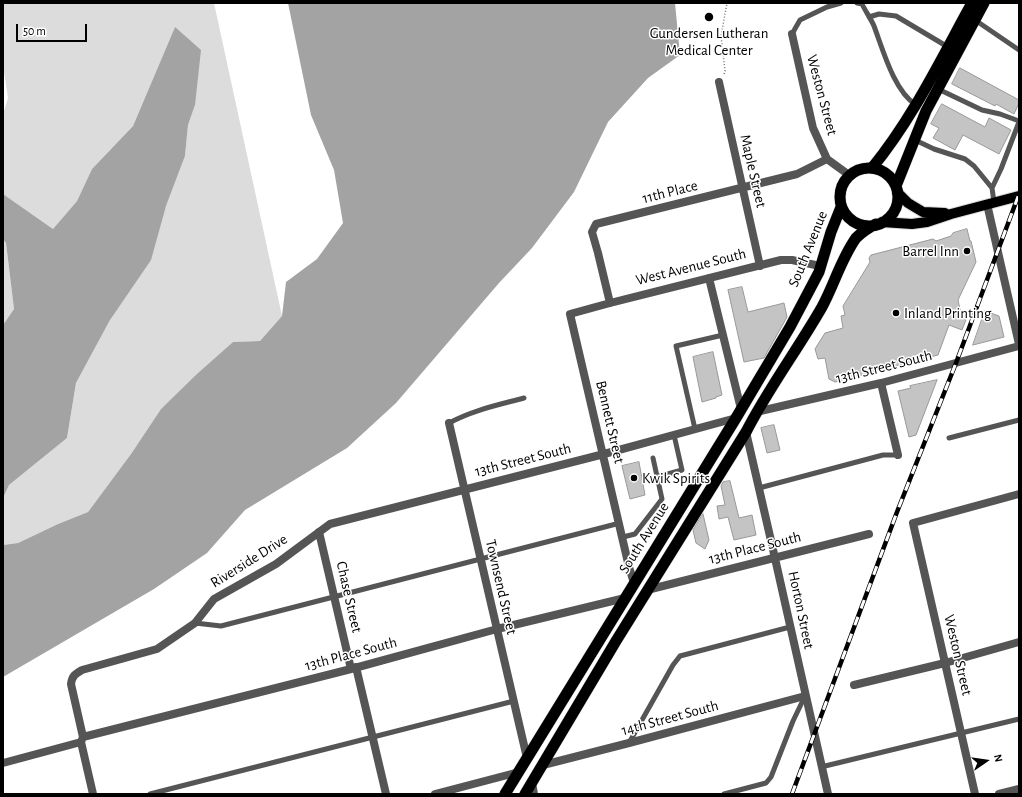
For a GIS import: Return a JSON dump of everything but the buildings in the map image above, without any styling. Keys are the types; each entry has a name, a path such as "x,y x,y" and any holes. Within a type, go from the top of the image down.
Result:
{"highway":[{"path":"872,168 916,106 972,3"},
{"name":"South Avenue","path":"525,794 647,590 746,432 756,412 823,305 847,253 857,238 865,230 891,215 896,204 897,189 914,139 937,89 984,3"},
{"path":"849,175 862,168 872,168 884,172 892,180 897,189"},
{"name":"South Avenue","path":"505,794 790,327 819,272 831,232 841,207 841,187 849,175"},
{"name":"South Avenue","path":"841,207 846,215 858,224 870,225 879,223"}],"main road":[{"path":"897,189 908,203 923,212 951,214"},
{"path":"879,223 912,224 928,222 951,214 1019,196"}],"street":[{"name":"Weston Street","path":"792,34 813,128 826,159 849,175"},
{"name":"Maple Street","path":"719,82 760,266"},
{"name":"11th Place","path":"610,303 592,232 596,224 797,174 826,159"},
{"path":"991,203 1019,345"},
{"name":"West Avenue South","path":"570,314 781,260 792,260 820,266"},
{"path":"709,278 723,335 738,414"},
{"name":"Bennett Street","path":"570,314 634,583"},
{"name":"13th Street South","path":"756,412 881,383 1019,345"},
{"path":"881,383 898,454"},
{"name":"13th Street South","path":"319,532 330,524 604,454 695,429 738,414"},
{"name":"Townsend Street","path":"449,423 527,758"},
{"name":"Horton Street","path":"746,432 828,794"},
{"name":"Weston Street","path":"975,794 913,523 1019,494"},
{"name":"Chase Street","path":"319,532 334,598 373,736 386,794"},
{"name":"Riverside Drive","path":"82,740 70,684 74,674 82,670 157,649 195,623 214,599 276,564 319,532"},
{"name":"13th Place South","path":"647,590 869,534"},
{"name":"13th Place South","path":"3,763 82,740 497,629 625,598"},
{"path":"854,685 945,663 1019,642"},
{"name":"14th Street South","path":"543,765 805,696"},
{"path":"82,740 93,794"},
{"path":"435,794 519,772"},
{"path":"532,783 534,794"},
{"path":"999,794 1019,789"}],"lane":[{"path":"792,34 800,20 828,7 841,3"},
{"path":"857,3 862,4 873,24 887,64 905,96 916,106"},
{"path":"869,17 879,14 896,16 948,48"},
{"path":"975,19 1019,50"},
{"path":"937,89 982,110 1000,114 1019,121 1001,169 992,188 991,203"},
{"path":"914,139 934,149 965,159 974,166 992,188"},
{"path":"695,429 676,346 723,335"},
{"path":"449,423 463,415 524,398"},
{"path":"949,438 1019,420"},
{"path":"657,477 682,470 674,435"},
{"path":"759,488 883,455 898,454"},
{"path":"623,537 636,534 662,499 653,458"},
{"path":"195,623 221,626 620,523"},
{"path":"628,743 673,665 680,656 790,627"},
{"path":"724,794 766,784 771,777 793,721 805,696"},
{"path":"150,794 514,701"},
{"path":"821,767 1019,719"}],"path":[{"path":"719,82 725,71 721,36 727,3"}],"shaded area":[{"path":"3,3 214,3 282,316 260,341 233,342 161,409 131,454 88,512 18,543 3,545 3,498 9,485 67,438 76,383 110,320 166,206 185,156 188,125 195,105 175,27 133,126 92,169 77,201 53,229 3,194 3,114 8,98 4,72 3,74"},
{"path":"288,3 675,3 680,55 648,78 608,122 574,192 532,248 499,283 396,403 347,448 245,510 207,553 154,589 3,677 3,545 18,543 88,512 131,454 161,409 233,342 260,341 282,316 286,282 317,259 343,223 334,170 311,115"},
{"path":"175,27 201,50 195,105 188,125 185,156 166,206 151,260 110,320 76,383 67,438 9,485 3,498 3,325 14,309 6,243 3,239 3,194 53,229 77,201 92,169 133,126"},
{"path":"3,239 6,243 14,309 3,325"}],"railway":[{"path":"792,794 897,512 956,363 1019,194"}],"place":[{"name":"Gundersen Lutheran Medical Center","path":"709,17"},
{"name":"Barrel Inn","path":"967,251"},
{"name":"Inland Printing","path":"896,313"},
{"name":"Kwik Spirits","path":"634,478"}]}
